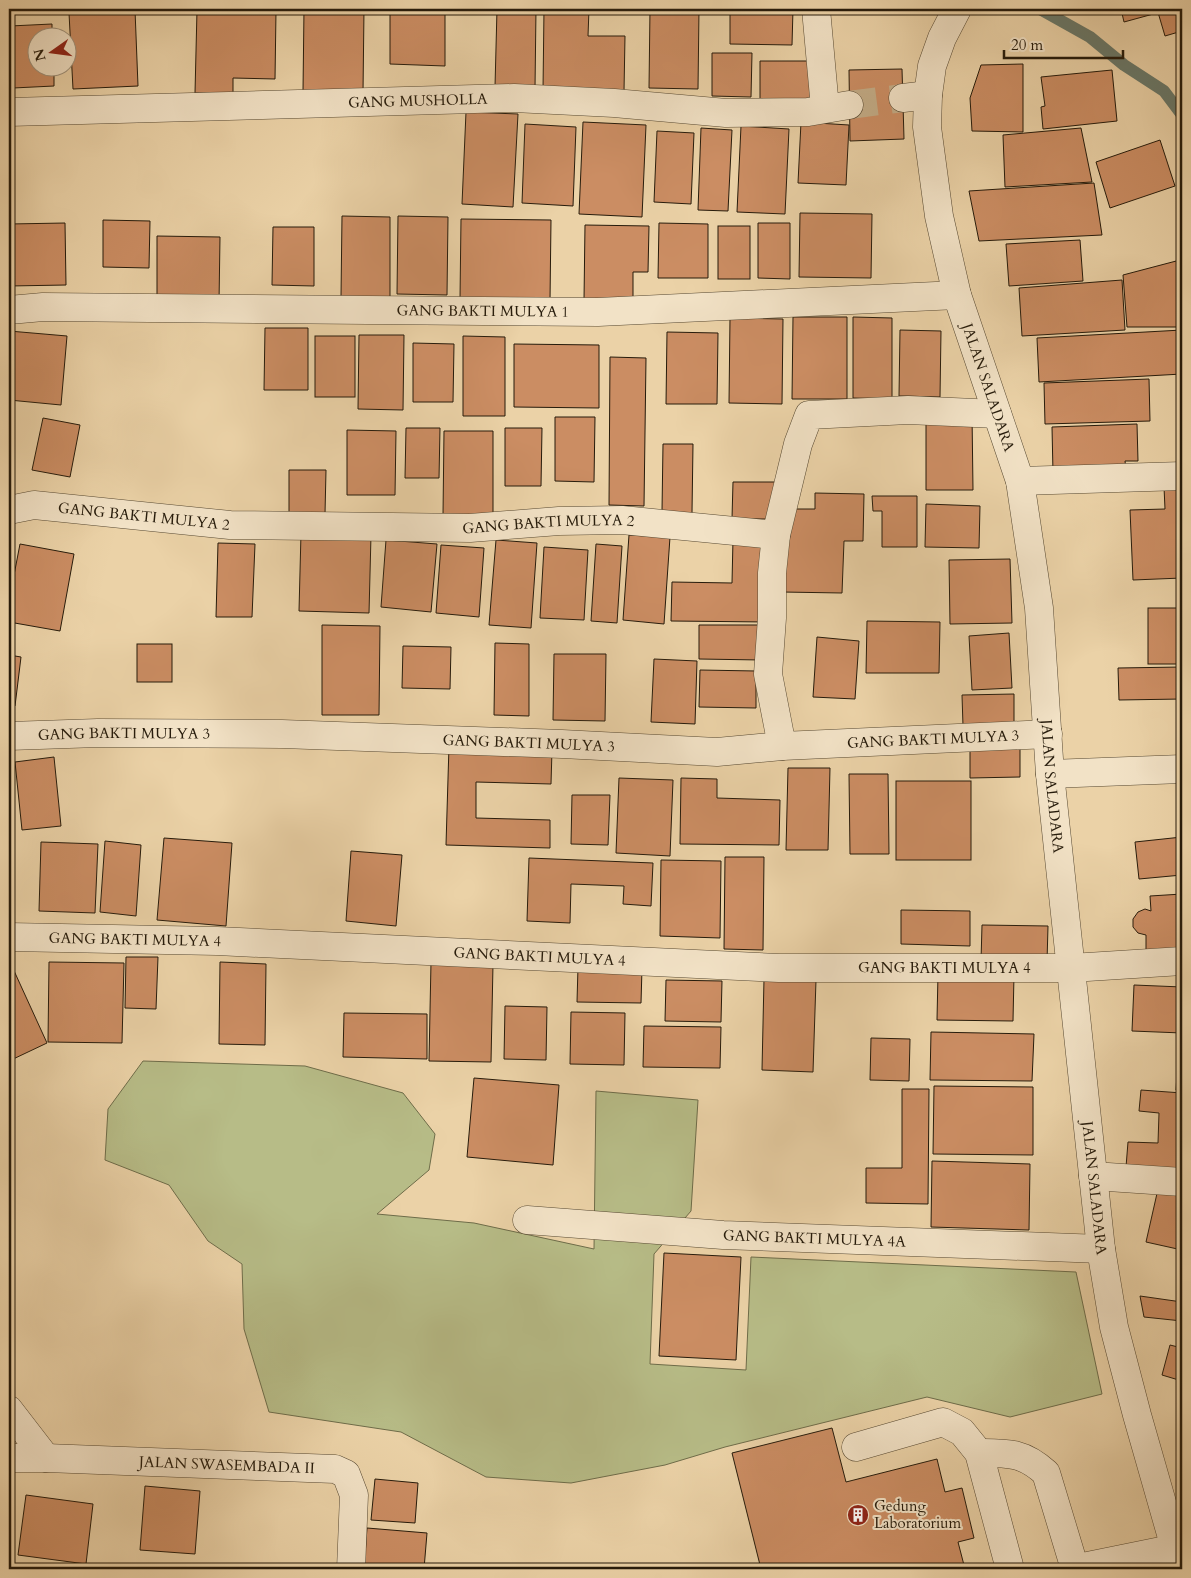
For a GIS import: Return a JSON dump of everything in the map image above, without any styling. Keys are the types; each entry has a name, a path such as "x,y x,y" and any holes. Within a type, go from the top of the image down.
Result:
{"street":[{"name":"GANG MUSHOLLA","path":"9,112 514,98 614,103 726,113 808,112 837,106 816,9"},
{"name":"JALAN SALADARA","path":"957,9 942,38 932,66 916,96 927,127 938,216 957,295 1020,481 1039,608 1050,774 1101,1249 1114,1327 1136,1415 1172,1502 1178,1559"},
{"name":"GANG BAKTI MULYA 1","path":"9,310 43,307 598,312 957,295"},
{"path":"782,746 768,674 772,618 772,573 776,535 798,444 809,415 908,410 997,414"},
{"path":"1020,481 1182,476"},
{"name":"GANG BAKTI MULYA 2","path":"9,510 34,505 230,525 470,528 559,521 622,520 776,535"},
{"name":"GANG BAKTI MULYA 3","path":"9,736 98,733 282,734 562,744 718,752 782,746 1048,734"},
{"path":"1050,774 1182,769"},
{"name":"GANG BAKTI MULYA 4","path":"9,937 217,941 779,968 1070,968 1182,961"},
{"path":"1092,1176 1182,1182"},
{"name":"GANG BAKTI MULYA 4A","path":"526,1220 724,1236 1101,1249"},
{"path":"9,1410 46,1458"},
{"path":"856,1447 943,1422 962,1432 979,1453 1010,1569"},
{"path":"979,1453 1012,1453 1036,1464 1046,1472 1074,1569 1178,1559"},
{"name":"JALAN SWASEMBADA II","path":"9,1458 336,1469 346,1474 354,1495 351,1569"}],"green space":[{"path":"143,1061 305,1066 403,1093 435,1134 429,1170 377,1214 474,1223 594,1249 596,1091 698,1100 691,1211 654,1254 650,1364 746,1370 751,1257 1076,1272 1102,1394 1010,1417 927,1397 725,1447 665,1465 571,1483 486,1477 401,1432 269,1412 244,1329 242,1264 208,1241 169,1185 105,1160 108,1109"}],"building":[{"path":"304,9 364,9 363,92 303,91"},
{"path":"390,9 445,9 445,66 390,64"},
{"path":"497,9 536,9 535,88 495,87"},
{"path":"544,9 589,9 588,36 625,36 624,91 543,90"},
{"path":"650,9 699,9 698,89 649,88"},
{"path":"730,9 793,9 792,45 730,44"},
{"path":"1121,9 1155,9 1157,13 1124,22"},
{"path":"1157,9 1182,9 1182,31 1165,36"},
{"path":"135,10 138,86 73,89 72,78 78,78 78,28 70,28 69,13"},
{"path":"197,10 276,11 275,79 233,78 233,93 195,93"},
{"path":"52,24 52,28 28,28 28,78 54,78 54,86 13,88 10,26"},
{"path":"712,53 752,53 751,97 712,96"},
{"path":"760,61 817,61 817,103 760,102"},
{"path":"1023,64 1023,132 972,131 970,98 981,65"},
{"path":"902,69 904,139 850,141 849,70"},
{"path":"1112,70 1117,121 1043,129 1041,107 1045,106 1041,77"},
{"path":"466,112 518,114 513,207 462,204"},
{"path":"583,122 646,125 642,217 579,214"},
{"path":"801,122 849,125 846,185 798,183"},
{"path":"525,124 576,127 573,206 522,203"},
{"path":"741,126 789,129 785,214 737,212"},
{"path":"701,128 732,130 728,211 698,210"},
{"path":"1081,128 1092,182 1005,187 1003,135"},
{"path":"657,131 694,133 691,204 654,202"},
{"path":"1160,140 1175,186 1110,208 1096,162"},
{"path":"1094,183 1102,235 979,241 969,191"},
{"path":"800,213 872,214 871,278 799,277"},
{"path":"342,216 390,217 390,298 341,297"},
{"path":"398,216 448,217 447,295 397,294"},
{"path":"461,219 551,220 550,301 460,299"},
{"path":"103,220 150,221 149,268 103,267"},
{"path":"65,223 66,285 9,286 9,224"},
{"path":"659,223 708,224 708,278 658,278"},
{"path":"758,223 790,223 790,279 758,278"},
{"path":"585,225 649,226 648,272 633,272 633,300 584,300"},
{"path":"718,226 750,226 750,279 718,279"},
{"path":"273,227 314,227 314,286 272,285"},
{"path":"157,236 220,237 219,303 157,302"},
{"path":"1080,240 1083,281 1009,286 1006,244"},
{"path":"1180,260 1182,327 1127,327 1123,275"},
{"path":"1122,280 1125,330 1022,336 1019,288"},
{"path":"793,317 847,317 847,399 792,399"},
{"path":"853,317 892,318 892,399 853,398"},
{"path":"730,318 783,319 782,404 729,403"},
{"path":"265,328 308,328 308,390 264,390"},
{"path":"900,330 941,331 940,397 899,396"},
{"path":"1182,330 1182,374 1039,382 1037,338"},
{"path":"9,331 67,336 61,405 9,400"},
{"path":"667,332 718,333 717,404 666,404"},
{"path":"359,335 404,335 403,410 358,409"},
{"path":"315,336 355,336 355,397 315,397"},
{"path":"463,336 505,337 505,416 463,416"},
{"path":"413,343 454,344 453,402 413,402"},
{"path":"514,344 599,345 599,408 514,407"},
{"path":"610,357 646,358 644,506 609,505"},
{"path":"1149,379 1150,421 1045,424 1044,383"},
{"path":"926,414 972,414 973,490 926,490"},
{"path":"555,417 595,417 594,482 555,481"},
{"path":"43,418 80,425 70,477 32,470"},
{"path":"1137,424 1138,461 1125,461 1126,470 1053,473 1052,427"},
{"path":"406,428 440,428 439,478 405,478"},
{"path":"505,428 542,428 541,486 505,486"},
{"path":"347,430 396,431 395,495 347,495"},
{"path":"444,431 493,431 493,516 443,515"},
{"path":"663,444 693,444 692,513 662,512"},
{"path":"289,470 326,470 325,514 289,513"},
{"path":"733,482 777,482 777,519 732,519"},
{"path":"1182,486 1182,578 1133,580 1130,510 1165,509 1164,487"},
{"path":"815,493 864,494 863,541 844,541 842,593 782,592 783,509 815,509"},
{"path":"872,496 917,496 917,547 882,547 882,511 873,511"},
{"path":"926,504 980,506 979,548 925,547"},
{"path":"301,533 371,535 369,613 299,611"},
{"path":"629,535 670,537 664,624 623,620"},
{"path":"733,539 769,539 768,622 671,621 672,582 732,583"},
{"path":"386,540 437,544 431,612 381,607"},
{"path":"496,540 537,543 531,628 489,625"},
{"path":"218,543 255,544 252,617 216,617"},
{"path":"20,544 74,554 60,631 9,622 9,601"},
{"path":"596,544 622,546 617,623 591,621"},
{"path":"441,545 484,548 479,617 436,613"},
{"path":"544,547 588,550 584,620 540,618"},
{"path":"1010,559 1012,623 950,624 949,560"},
{"path":"1148,608 1182,608 1182,664 1148,664"},
{"path":"867,621 940,622 939,673 866,673"},
{"path":"322,625 380,626 379,715 322,715"},
{"path":"699,625 761,625 761,660 699,659"},
{"path":"1009,633 1012,688 972,690 969,636"},
{"path":"817,637 859,641 855,699 813,697"},
{"path":"495,643 529,644 529,716 494,715"},
{"path":"137,644 172,644 172,682 137,682"},
{"path":"403,646 451,647 450,689 402,688"},
{"path":"554,654 606,654 605,721 553,720"},
{"path":"9,655 21,657 15,706 9,705"},
{"path":"654,659 697,661 695,724 651,722"},
{"path":"1182,667 1182,699 1119,700 1118,668"},
{"path":"700,670 756,671 756,708 699,707"},
{"path":"1014,694 1014,725 963,726 962,695"},
{"path":"1020,745 1020,777 970,778 970,746"},
{"path":"449,746 552,750 551,784 476,782 476,818 550,820 550,848 446,845"},
{"path":"54,757 61,826 22,830 15,762"},
{"path":"788,768 830,768 828,850 786,850"},
{"path":"849,774 888,774 889,854 850,854"},
{"path":"619,778 673,780 670,856 616,853"},
{"path":"681,778 717,779 717,798 780,800 779,845 680,844"},
{"path":"896,781 971,781 971,860 896,860"},
{"path":"572,795 610,795 608,845 571,844"},
{"path":"1182,837 1182,875 1139,879 1135,842"},
{"path":"164,838 232,843 226,926 157,920"},
{"path":"105,841 141,845 136,916 100,912"},
{"path":"41,842 98,844 95,913 39,911"},
{"path":"351,851 402,855 396,926 346,921"},
{"path":"725,857 764,857 763,950 724,949"},
{"path":"529,858 653,863 651,906 623,904 624,886 571,884 570,923 527,921"},
{"path":"661,860 721,861 720,938 660,936"},
{"path":"1182,894 1182,951 1146,952 1146,935 1138,933 1133,927 1133,919 1138,912 1145,909 1151,911 1150,896"},
{"path":"901,910 970,911 970,946 901,944"},
{"path":"982,925 1048,926 1047,962 981,961"},
{"path":"126,957 158,957 156,1009 125,1008"},
{"path":"9,962 47,1043 9,1061"},
{"path":"49,962 124,963 122,1043 48,1042"},
{"path":"220,962 266,964 265,1045 219,1044"},
{"path":"431,962 493,964 491,1062 429,1061"},
{"path":"578,967 642,968 641,1003 577,1002"},
{"path":"938,974 1014,975 1013,1021 937,1020"},
{"path":"764,979 816,980 813,1072 762,1070"},
{"path":"666,980 722,981 721,1022 665,1021"},
{"path":"1134,985 1182,987 1182,1033 1132,1031"},
{"path":"505,1006 547,1007 546,1060 504,1059"},
{"path":"571,1012 625,1013 624,1065 570,1064"},
{"path":"344,1013 427,1014 427,1059 343,1057"},
{"path":"644,1026 721,1027 720,1068 643,1067"},
{"path":"931,1032 1034,1034 1032,1081 930,1080"},
{"path":"871,1038 910,1039 909,1081 870,1080"},
{"path":"1179,1042 1182,1042 1182,1090 1176,1090"},
{"path":"474,1078 559,1085 553,1165 467,1157"},
{"path":"934,1086 1033,1087 1033,1155 933,1154"},
{"path":"902,1089 929,1089 928,1204 866,1203 866,1168 902,1168"},
{"path":"1141,1090 1182,1093 1182,1171 1126,1167 1128,1142 1158,1143 1159,1113 1139,1111"},
{"path":"932,1161 1030,1164 1029,1230 931,1227"},
{"path":"1158,1189 1182,1195 1182,1250 1146,1242"},
{"path":"664,1253 741,1257 736,1360 659,1356"},
{"path":"1140,1296 1182,1302 1182,1321 1144,1317"},
{"path":"1170,1345 1182,1348 1182,1381 1162,1375"},
{"name":"Gedung Laboratorium","path":"832,1428 846,1482 937,1459 945,1492 962,1488 974,1538 958,1542 965,1569 761,1569 732,1453"},
{"path":"375,1479 418,1483 415,1523 371,1520"},
{"path":"145,1486 200,1491 195,1554 140,1550"},
{"path":"26,1495 93,1504 86,1564 18,1555"},
{"path":"367,1528 427,1533 424,1569 364,1569"}],"waterway":[{"path":"1040,9 1090,37 1124,65 1164,91 1182,115"}],"tunnel":[{"path":"849,105 903,98"}],"place":[{"name":"Gedung Laboratorium","path":"858,1515"}]}
